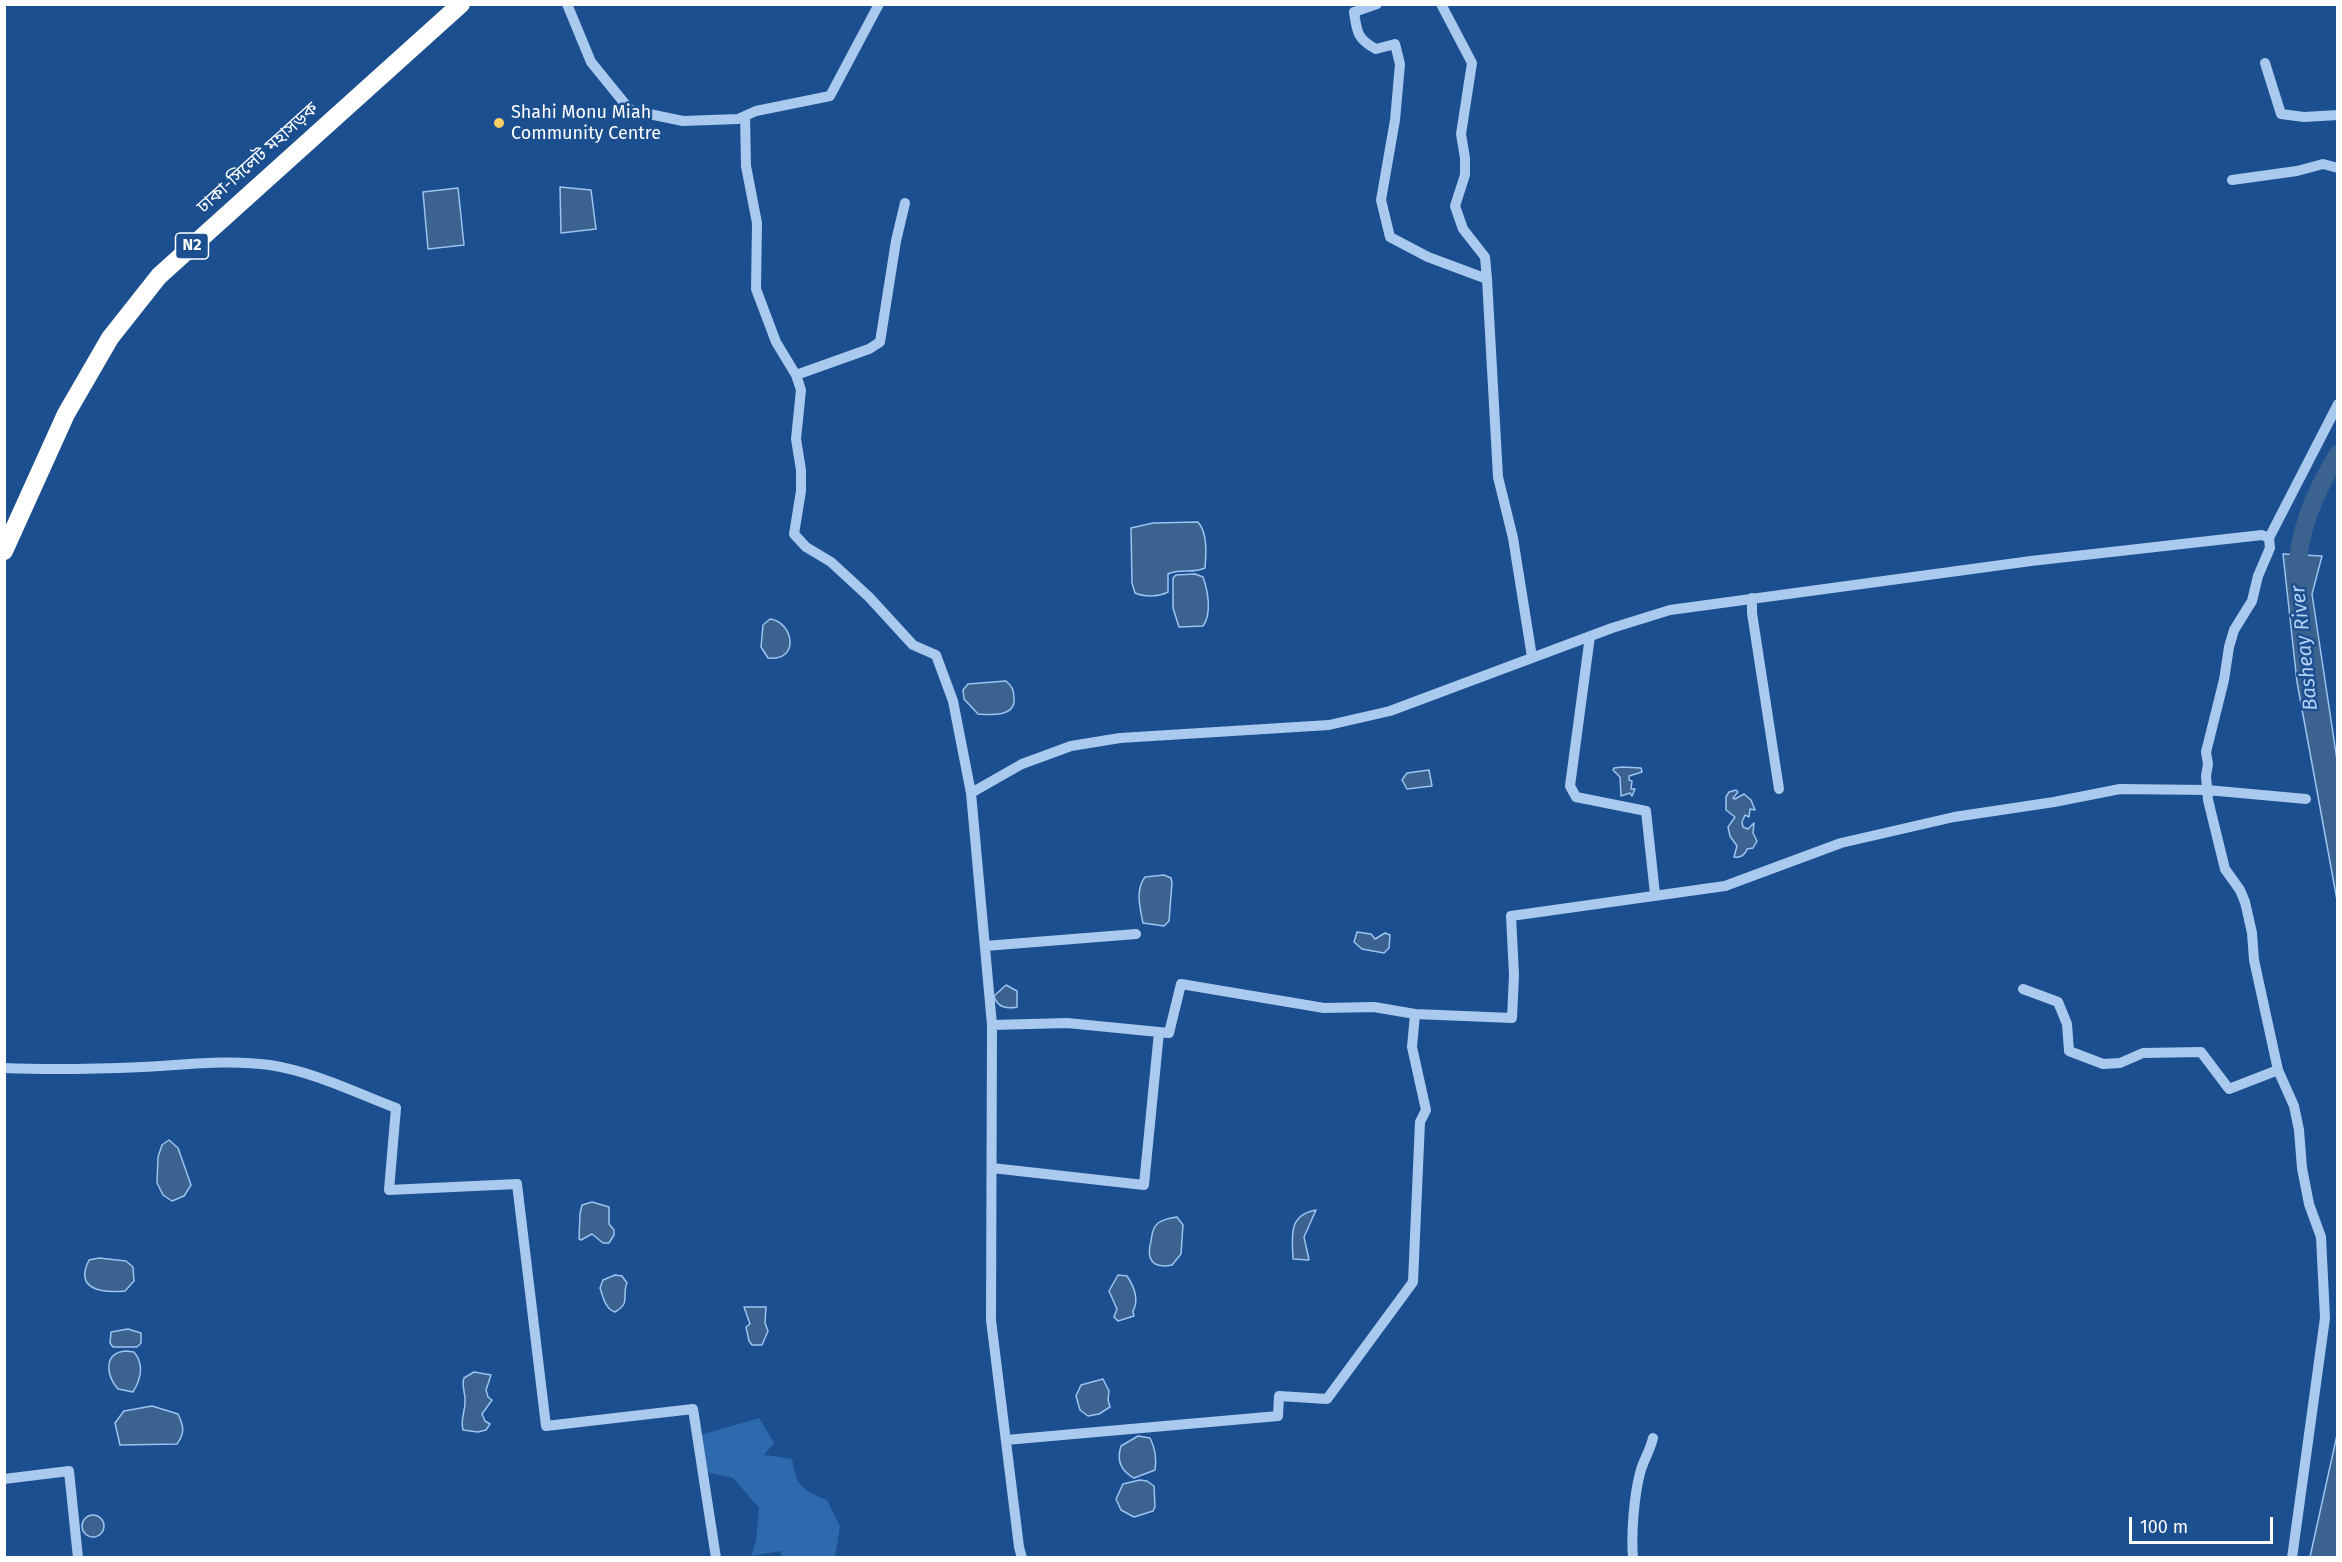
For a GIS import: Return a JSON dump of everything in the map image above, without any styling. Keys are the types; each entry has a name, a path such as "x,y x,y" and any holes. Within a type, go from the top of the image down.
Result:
{"highway":[{"name":"ঢাকা-সিলেট মহাসড়ক","path":"4,551 66,414 110,338 159,276 461,4"}],"street":[{"path":"567,4 591,62 630,110 683,120 738,119 756,111 830,96 879,4"},
{"path":"1377,4 1354,12 1357,29 1363,42 1376,49 1395,44 1400,64 1395,120 1381,200 1390,237 1428,257 1487,279"},
{"path":"1441,4 1472,63 1461,134 1465,175 1455,206 1463,229 1485,257 1498,477 1513,538 1532,657"},
{"path":"2265,63 2281,114 2304,117 2337,115"},
{"path":"745,116 746,166 757,223 756,289 776,342 796,375 801,390 796,439 801,470 801,491 794,534 806,547 831,562 869,597 914,645 936,655 953,701 971,793 992,1025 991,1320 1022,1557"},
{"path":"2232,180 2297,171 2323,164 2337,168"},
{"path":"796,375 869,349 880,342 896,241 905,203"},
{"path":"2292,1557 2325,1318 2321,1237 2308,1204 2294,1106 2278,1070 2254,960 2252,933 2245,902 2241,890 2225,869 2206,790 2208,764 2206,752 2234,630 2252,601 2258,576 2270,548 2269,538 2337,404"},
{"path":"971,793 1022,764 1071,746 1144,736 1329,725 1390,711 1590,636 1670,610 2031,561 2262,535 2269,538"},
{"path":"1752,598 1752,613 1779,789"},
{"path":"1590,636 1570,786 1576,797 1646,811 1655,894"},
{"path":"992,1025 1067,1023 1169,1033 1181,984 1324,1008 1374,1007 1414,1014 1512,1017 1514,975 1511,916 1725,886 1841,843 1954,817 2054,802 2120,789 2206,790 2306,799"},
{"path":"985,946 1136,934"},
{"path":"2024,988 2058,1002 2067,1024 2069,1051 2103,1064 2120,1063 2143,1053 2201,1052 2229,1089 2278,1070"},
{"path":"1006,1440 1278,1416 1278,1396 1327,1399 1413,1282 1420,1122 1426,1110 1412,1047 1414,1014"},
{"path":"992,1168 1143,1185 1159,1032"},
{"path":"4,1068 143,1067 222,1061 271,1065 328,1079 396,1108 389,1190 517,1184 546,1426 693,1408 716,1557"},
{"path":"1634,1557 1631,1538 1640,1472 1651,1449 1653,1438"},
{"path":"4,1479 69,1471 78,1557"}],"shaded area":[{"path":"759,1418 774,1443 764,1455 792,1459 798,1481 802,1486 827,1500 840,1526 835,1557 782,1557 780,1551 751,1556 756,1541 759,1508 733,1478 705,1472 701,1435"}],"water":[{"path":"560,187 591,190 596,229 561,233"},
{"path":"458,188 464,245 428,249 423,192"},
{"path":"1198,522 1205,538 1205,568 1168,574 1168,592 1164,594 1152,596 1135,593 1132,583 1131,528 1153,523"},
{"path":"2283,554 2322,556 2312,594 2337,760 2337,900 2297,682"},
{"path":"1195,574 1203,577 1208,615 1203,626 1179,627 1173,608 1173,578 1176,575"},
{"path":"770,619 784,627 790,641 785,654 778,658 768,658 761,647 763,625"},
{"path":"1006,681 1014,693 1014,704 1007,712 978,714 964,699 963,690 968,684"},
{"path":"1622,767 1641,768 1642,772 1629,776 1629,780 1632,781 1631,789 1635,789 1632,796 1630,793 1621,796 1620,777 1613,770"},
{"path":"1429,770 1432,786 1407,789 1402,780 1407,773"},
{"path":"1736,790 1738,792 1733,798 1744,794 1751,800 1755,810 1750,809 1749,817 1745,815 1742,822 1743,827 1748,829 1754,823 1753,833 1757,841 1753,848 1747,849 1742,856 1734,857 1737,846 1730,836 1728,827 1735,817 1726,810 1726,797 1729,792"},
{"path":"1164,875 1171,878 1172,883 1169,921 1164,926 1143,923 1139,899 1142,882 1145,877"},
{"path":"1357,932 1371,934 1375,939 1385,933 1390,935 1389,948 1384,953 1362,949 1354,942"},
{"path":"1006,985 1017,991 1017,1007 1003,1007 995,1000 994,996"},
{"path":"169,1140 178,1148 191,1185 184,1196 172,1201 163,1195 157,1183 158,1157 162,1145"},
{"path":"592,1202 609,1207 609,1224 614,1230 614,1235 609,1243 603,1243 592,1234 579,1239 582,1205"},
{"path":"1316,1210 1304,1237 1309,1260 1293,1259 1292,1235 1296,1222 1300,1217"},
{"path":"1177,1217 1183,1225 1181,1254 1172,1265 1155,1264 1149,1253 1152,1233 1160,1222"},
{"path":"99,1258 126,1261 133,1267 134,1281 125,1291 100,1290 88,1284 85,1270 89,1260"},
{"path":"615,1275 622,1276 627,1283 625,1302 615,1312 607,1305 600,1288 603,1280"},
{"path":"1118,1275 1127,1276 1136,1298 1134,1316 1118,1321 1114,1317 1117,1309 1109,1291"},
{"path":"744,1307 766,1307 765,1323 768,1331 762,1345 752,1345 749,1341 746,1327 750,1324"},
{"path":"128,1329 141,1333 141,1343 137,1347 113,1347 110,1343 111,1332"},
{"path":"126,1351 134,1352 139,1361 139,1377 133,1392 118,1389 109,1371 110,1360 113,1356"},
{"path":"474,1372 491,1375 486,1390 488,1397 492,1400 482,1414 485,1421 490,1424 486,1430 478,1432 463,1430 462,1426 465,1406 463,1381"},
{"path":"1103,1379 1109,1391 1110,1407 1099,1414 1088,1416 1080,1410 1076,1396 1081,1385"},
{"path":"152,1406 178,1414 183,1430 177,1444 120,1445 115,1423 124,1411"},
{"path":"2337,1435 2337,1557 2310,1557"},
{"path":"1138,1436 1150,1438 1156,1466 1155,1470 1134,1478 1123,1469 1119,1456 1121,1446"},
{"path":"1140,1480 1147,1481 1154,1486 1155,1507 1153,1511 1134,1517 1121,1510 1116,1499 1123,1484"},
{"path":"93,1515 101,1518 104,1526 101,1534 93,1537 85,1534 82,1526 85,1518"}],"waterway":[{"name":"Basheay River","path":"2297,579 2300,545 2308,514 2338,454"}],"place":[{"name":"Shahi Monu Miah Community Centre","path":"499,123"}]}
